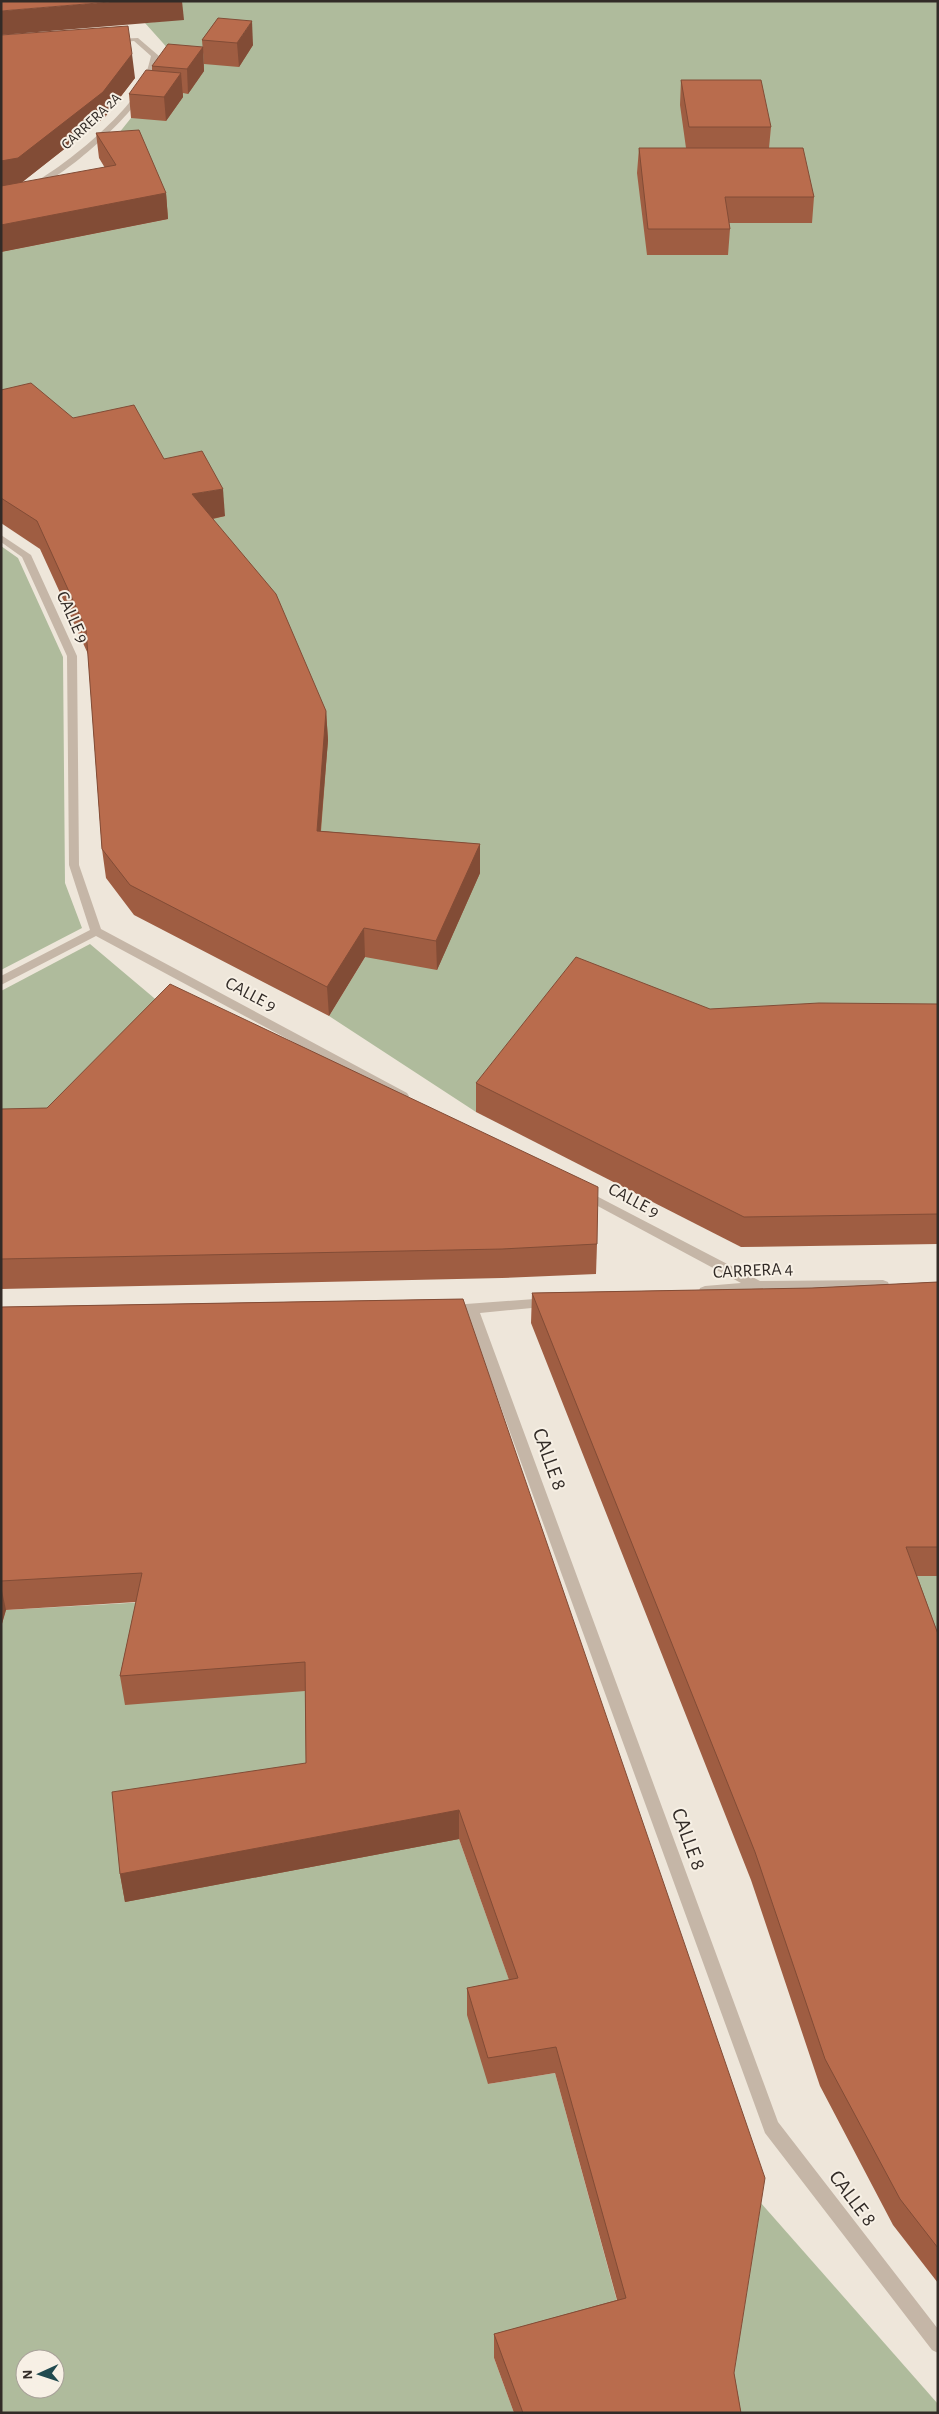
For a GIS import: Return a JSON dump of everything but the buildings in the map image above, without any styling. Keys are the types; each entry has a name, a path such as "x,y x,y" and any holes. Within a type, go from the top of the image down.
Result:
{"street":[{"name":"CARRERA 2A","path":"1,194 31,188 70,160 110,125 139,95 149,75 155,56 136,39 106,42"},
{"name":"CALLE 9","path":"1,538 26,555 72,656 74,865 96,931 418,1104"},
{"path":"1,981 96,931"},
{"name":"CALLE 9","path":"575,1188 758,1286"},
{"name":"CARRERA 4","path":"689,1292 758,1286 898,1285"},
{"path":"453,1309 561,1302"},
{"name":"CALLE 8","path":"472,1309 771,2127 938,2344"}],"green space":[{"path":"174,1 938,1 938,1033 708,1039 575,986 476,1112 329,1016 365,957 318,860 1,418 1,252 168,219 141,155 99,158 131,118 171,52 145,23 183,19"},
{"path":"1,546 18,558 63,657 65,883 82,928 1,970"},
{"path":"90,944 173,1014 51,1138 1,1139 1,991"},
{"path":"901,1576 938,1576 938,1680"},
{"path":"146,1602 307,1691 459,1839 518,2005 488,2084 555,2073 623,2323 494,2358 514,2413 1,2413 1,1627 6,1610"},
{"path":"761,2203 938,2404 938,2413 733,2413 730,2397"}]}
